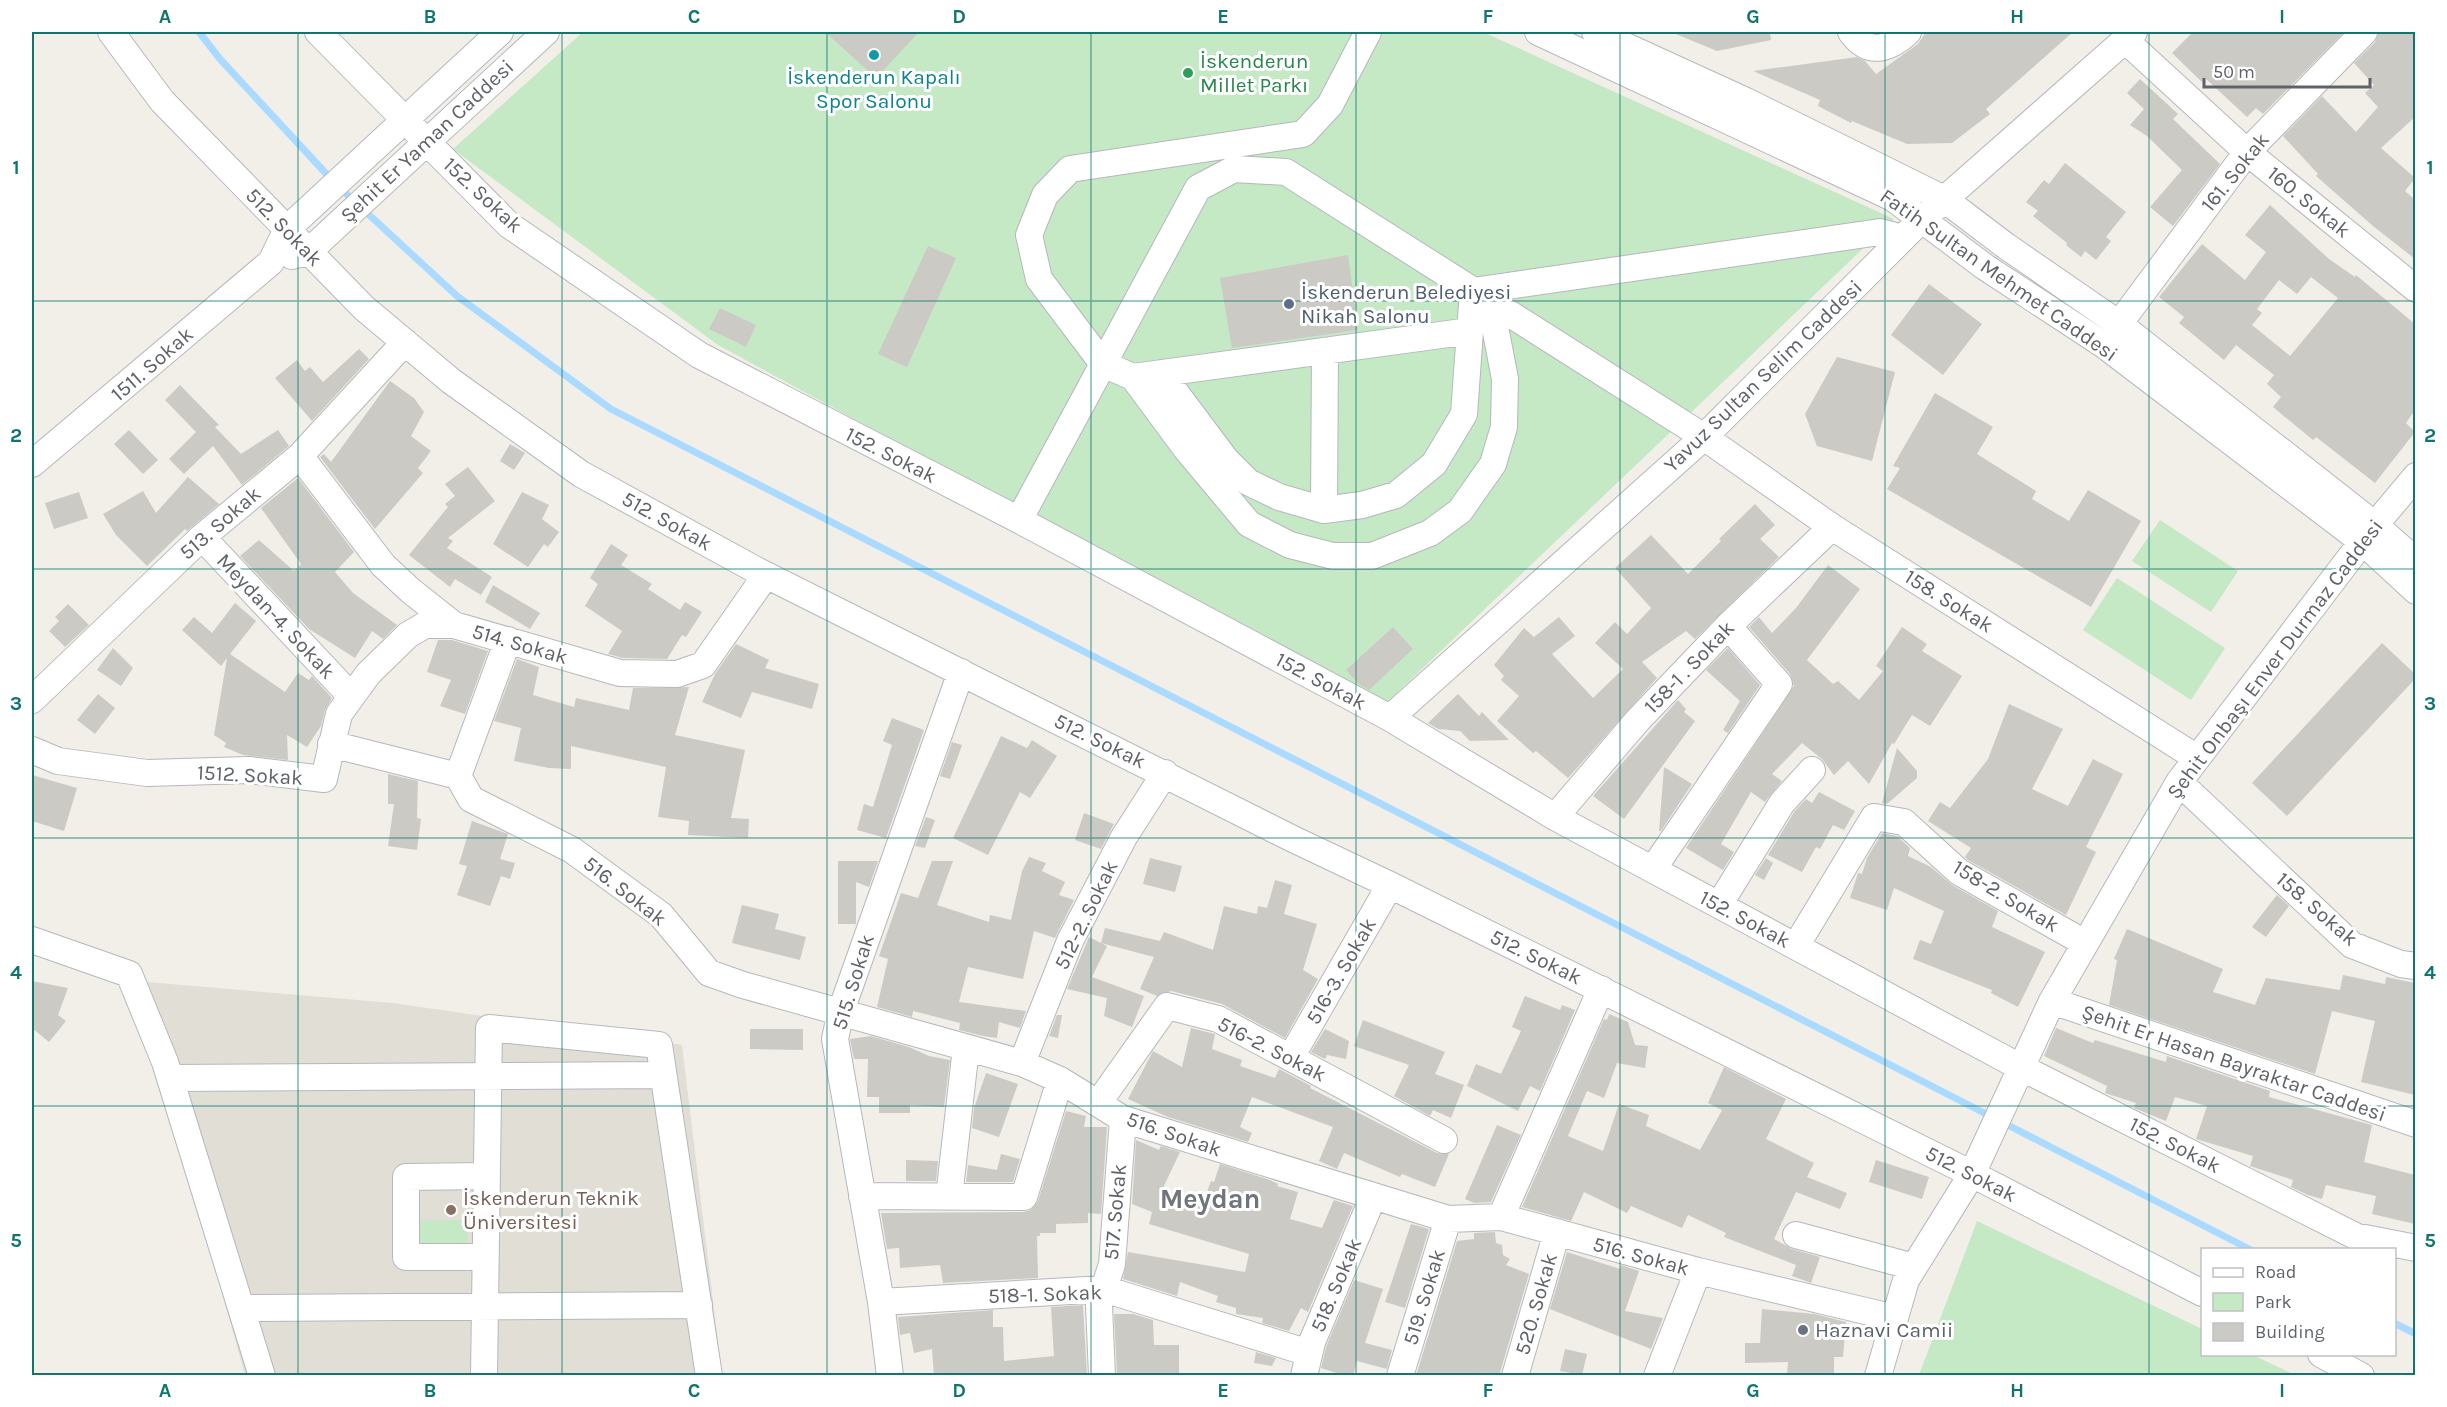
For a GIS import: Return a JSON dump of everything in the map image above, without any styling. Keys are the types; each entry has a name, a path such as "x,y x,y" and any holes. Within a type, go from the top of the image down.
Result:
{"street":[{"name":"512. Sokak","path":"111,32 162,101 294,223 315,245 364,308 451,381 581,474 765,575 1972,1174 2201,1292"},
{"name":"152. Sokak","path":"318,32 417,148 509,225 699,355 1019,520 1390,718 1555,817 2020,1067 2379,1248"},
{"name":"Şehit Er Yaman Caddesi","path":"294,223 500,32"},
{"name":"Şehit Er Yaman Caddesi","path":"315,245 417,148 546,32"},
{"path":"1368,32 1330,105 1302,134 1070,169 1045,195 1029,235 1039,279 1103,364 1133,377 1186,450 1249,524 1300,548 1333,556 1372,556 1430,532 1460,511 1493,464 1504,427 1505,380 1481,296"},
{"name":"Fatih Sultan Mehmet Caddesi","path":"1538,32 1667,90 1893,198 1912,229 2104,345 2369,534 2415,561"},
{"name":"Fatih Sultan Mehmet Caddesi","path":"1595,32 1746,101 1944,199 2006,246 2119,324 2369,534 2415,591"},
{"path":"1851,32 1859,43 1871,48 1885,48 1908,32"},
{"name":"161. Sokak","path":"2119,324 2247,152 2364,32"},
{"name":"Yavuz Sultan Selim Caddesi","path":"1390,718 1704,437 1944,199 2130,36"},
{"name":"160. Sokak","path":"2130,36 2247,152 2415,289"},
{"name":"158. Sokak","path":"1019,520 1198,188 1234,169 1286,172 1704,437 1832,527 2198,758"},
{"name":"1511. Sokak","path":"271,262 294,223"},
{"path":"1481,296 1880,232 1912,229"},
{"name":"1511. Sokak","path":"32,464 271,262 315,245"},
{"path":"1161,373 1226,460 1248,483 1279,497 1324,510 1362,506 1396,495 1434,464 1464,414 1470,331 1481,296"},
{"path":"1133,377 1470,331"},
{"name":"513. Sokak","path":"32,700 202,537 300,456 405,342"},
{"path":"1324,510 1325,351"},
{"name":"514. Sokak","path":"300,456 383,565 454,625 620,673 677,674 703,665 765,575"},
{"name":"Şehit Onbaşı Enver Durmaz Caddesi","path":"1878,1376 1906,1280 1972,1174 2052,1001 2179,782 2415,476"},
{"name":"158-1 . Sokak","path":"1555,817 1638,720 1728,626 1832,527"},
{"name":"Meydan-4. Sokak","path":"202,537 350,695"},
{"name":"1512. Sokak","path":"32,750 58,761 147,773 249,770 324,778 339,714 350,695 408,635 425,625 454,625"},
{"path":"1653,869 1779,684 1728,626"},
{"path":"331,744 458,776 508,640"},
{"name":"515. Sokak","path":"890,1376 880,1302 836,1039 841,1011 961,672"},
{"path":"1719,905 1782,803 1812,770"},
{"name":"512-2. Sokak","path":"1022,1064 1070,941 1124,837 1165,773"},
{"name":"516. Sokak","path":"458,776 471,799 573,850 661,915 709,973 743,985 1022,1064 1060,1080 1099,1102 1123,1119 1448,1219 1501,1217 1698,1271 1895,1318"},
{"name":"158. Sokak","path":"2179,782 2352,945 2401,964 2415,966"},
{"name":"158-2. Sokak","path":"1796,946 1874,817 1904,822 1959,872 2085,943"},
{"name":"516-3. Sokak","path":"1291,1057 1390,885"},
{"path":"32,940 129,974 170,1078 262,1376"},
{"path":"1501,1217 1601,989"},
{"name":"Şehit Er Hasan Bayraktar Caddesi","path":"2052,1001 2415,1124"},
{"name":"516-2. Sokak","path":"1099,1102 1167,1006 1218,1019 1444,1140"},
{"path":"484,1376 489,1028 659,1045 709,1376"},
{"path":"949,1197 966,1048"},
{"path":"170,1078 663,1075"},
{"path":"862,1196 1024,1197 1060,1080"},
{"name":"517. Sokak","path":"1102,1376 1099,1305 1112,1264 1123,1119"},
{"path":"485,1257 406,1257 406,1176 486,1176"},
{"name":"518. Sokak","path":"1307,1364 1373,1197"},
{"name":"519. Sokak","path":"1400,1376 1448,1219"},
{"name":"520. Sokak","path":"1515,1376 1557,1232"},
{"path":"1796,1235 1914,1267"},
{"path":"2356,1236 2415,1248"},
{"path":"2396,1257 2415,1266"},
{"path":"1657,1376 1698,1271"},
{"name":"518-1. Sokak","path":"880,1302 1104,1289 1307,1364"},
{"path":"241,1308 699,1305"},
{"path":"2325,1356 2361,1376"}],"shaded area":[{"name":"İskenderun Teknik Üniversitesi","path":"135,981 393,1003 682,1045 722,1375 245,1375"}],"green space":[{"name":"İskenderun Millet Parkı","path":"583,32 1483,32 1894,219 1383,706 718,345 453,149"},
{"path":"2160,520 2238,571 2211,612 2132,561"},
{"path":"2117,578 2225,648 2191,700 2083,630"},
{"path":"467,1220 468,1249 413,1250 412,1221"},
{"path":"1977,1221 2201,1329 2201,1356 2255,1356 2295,1375 1919,1375"}],"building":[{"name":"İskenderun Kapalı Spor Salonu","path":"825,32 919,32 876,78"},
{"path":"1671,32 1770,32 1771,40 1717,51"},
{"path":"1926,32 2073,32 1986,109 1990,114 1952,143 1907,144 1852,121 1851,123 1818,106 1820,100 1753,71 1857,57 1865,61 1876,74 1918,44"},
{"path":"2193,32 2344,32 2263,114 2256,108 2247,117 2205,78 2202,82 2172,53"},
{"path":"2379,32 2415,32 2415,117 2381,148 2415,178 2405,191 2415,200 2415,259 2316,176 2318,174 2283,136 2322,96 2356,132 2378,107 2365,93 2374,85 2354,63 2375,42"},
{"path":"2140,79 2178,114 2173,119 2220,164 2173,226 2150,207 2182,170 2147,136 2130,125 2144,109 2127,93"},
{"path":"2065,163 2126,212 2106,237 2111,241 2096,260 2085,251 2081,257 2066,245 2067,243 2033,216 2038,211 2026,202 2044,180 2049,184"},
{"path":"2270,205 2329,259 2355,277 2356,275 2415,324 2415,410 2406,423 2415,432 2375,483 2316,437 2313,440 2273,407 2281,397 2267,384 2274,375 2236,345 2224,360 2179,323 2184,317 2159,297 2202,244 2245,280 2266,252 2245,235","holes":["2311,277 2338,298 2290,356 2252,325 2262,313 2257,309 2279,280 2297,294"]},
{"path":"928,246 956,258 907,367 878,354"},
{"name":"İskenderun Belediyesi Nikah Salonu","path":"1348,255 1358,330 1232,348 1220,278"},
{"path":"1929,284 1982,324 1943,375 1891,335"},
{"path":"720,308 756,325 746,347 709,329"},
{"path":"359,349 369,359 312,421 275,378 297,360 305,371 310,367 323,382"},
{"path":"1837,357 1895,372 1872,461 1817,446 1805,414"},
{"path":"390,381 414,398 424,412 411,436 431,451 418,468 423,473 375,529 320,457 324,454 331,462"},
{"path":"180,385 219,425 215,427 241,454 278,430 289,446 242,485 213,446 184,474 169,459 196,432 165,400"},
{"path":"1935,393 1993,427 1977,454 2036,491 2032,499 2069,521 2088,490 2141,521 2091,607 1887,489 1900,468 1893,466"},
{"path":"129,430 158,460 143,474 114,444"},
{"path":"510,444 525,453 514,470 500,461"},
{"path":"468,467 495,501 448,538 453,541 447,548 492,577 481,595 455,579 450,587 409,555 448,507 445,504 455,496 445,484"},
{"path":"188,477 219,504 187,531 185,529 147,566 116,535 103,514 143,491 156,513"},
{"path":"298,478 354,552 335,572 353,593 397,625 383,639 372,631 355,658 309,629 240,556 259,540 294,571 301,564 261,508"},
{"path":"79,492 88,518 54,529 45,503"},
{"path":"522,492 549,505 542,519 559,532 548,547 544,544 528,567 493,544"},
{"path":"1755,504 1775,525 1760,539 1779,557 1695,639 1686,631 1642,662 1657,678 1568,778 1536,751 1533,753 1497,721 1519,696 1501,680 1504,676 1494,665 1524,628 1534,637 1559,617 1575,636 1552,654 1593,698 1623,669 1595,643 1615,622 1627,634 1651,608 1615,568 1651,535 1688,574 1721,541 1719,539"},
{"path":"611,544 628,555 621,565 652,584 648,589 680,610 685,602 702,612 686,637 682,635 667,659 623,658 608,654 622,631 585,606 598,584 590,578"},
{"path":"1828,565 1860,589 1807,660 1833,684 1838,681 1859,700 1883,671 1876,666 1902,627 1927,644 1922,651 1962,676 1930,726 1912,715 1894,744 1892,743 1869,784 1848,761 1834,775 1822,759 1802,743 1772,774 1782,781 1765,802 1751,792 1721,844 1734,852 1723,870 1686,848 1794,686 1790,674 1749,627 1759,617 1772,633 1796,608"},
{"path":"493,585 540,613 530,629 485,602"},
{"path":"235,603 256,621 230,654 285,692 298,673 309,680 312,676 332,698 325,710 321,726 307,747 287,735 288,760 243,755 224,747 226,743 214,735 227,658 221,666 182,630 194,617 212,633"},
{"path":"68,604 89,625 65,647 49,631 59,621 55,617"},
{"path":"1393,627 1413,649 1369,690 1359,684 1346,670"},
{"path":"438,640 452,640 488,651 465,714 440,706 451,680 427,672"},
{"path":"2382,643 2415,674 2415,679 2287,816 2252,783"},
{"path":"736,644 769,660 765,668 819,684 812,709 752,692 741,718 702,702 715,674"},
{"path":"113,648 133,668 121,686 97,670"},
{"path":"1728,648 1760,685 1728,733 1723,730 1740,701 1706,670"},
{"path":"517,659 539,667 533,695 574,707 576,698 629,710 633,688 689,687 675,735 745,750 731,818 749,819 748,838 688,835 689,821 658,817 666,767 571,746 571,769 549,768 514,761 521,728 494,721"},
{"path":"98,694 115,708 95,734 77,720"},
{"path":"1458,694 1479,716 1482,712 1509,740 1470,741 1460,731 1438,729 1428,723"},
{"path":"1678,700 1686,709 1684,712 1695,721 1624,819 1593,796"},
{"path":"2009,704 2063,729 2032,789 2068,806 2093,759 2123,774 2086,847 2096,852 2066,915 1968,860 1965,857 1971,848 1928,821 1940,802 1950,808 1988,759"},
{"path":"892,718 924,730 886,838 857,830 864,804 873,807 892,745 883,741"},
{"path":"1001,736 1027,748 1032,740 1057,756 1030,798 1020,792 988,855 953,838"},
{"path":"952,742 962,745 950,779 940,776"},
{"path":"1897,748 1917,771 1917,778 1887,804 1882,803"},
{"path":"1664,767 1692,784 1659,831"},
{"path":"388,774 418,781 417,818 421,819 417,850 388,846 394,804 388,804"},
{"path":"32,775 77,788 64,831 32,821"},
{"path":"1819,792 1855,811 1844,830 1833,825 1820,849 1816,847 1802,872 1768,855 1794,812 1806,799 1812,803"},
{"path":"1084,813 1114,824 1101,849 1075,840"},
{"path":"926,817 935,820 925,848 915,846"},
{"path":"472,821 508,834 500,859 515,863 510,879 501,876 490,906 457,895 467,866 459,864"},
{"path":"1882,833 1897,836 1910,848 1908,856 1931,867 1952,885 1998,911 1992,927 2045,952 2018,1007 1991,993 1992,990 1913,959 1920,940 1931,944 1944,911 1894,888 1887,910 1850,898 1858,873 1862,874 1867,858"},
{"path":"1029,857 1046,863 1042,871 1065,882 1059,895 1074,900 1055,938 1034,931 1023,979 968,967 959,1002 1026,1011 1020,1028 999,1022 997,1038 983,1036 959,1030 960,1023 913,1011 912,1017 877,1007 888,959 879,956 901,893 918,898 932,861 953,861 937,905 989,922 990,915 1011,920 1022,871"},
{"path":"1150,858 1182,866 1175,892 1143,884"},
{"path":"1766,858 1773,863 1764,880 1755,875"},
{"path":"838,861 878,861 869,887 856,882 856,924 838,924"},
{"path":"1275,880 1292,885 1284,914 1317,924 1303,970 1318,979 1285,1038 1222,1004 1171,991 1157,996 1140,989 1154,957 1101,943 1105,928 1160,941 1164,932 1213,950 1224,906 1257,914 1258,906 1267,908"},
{"path":"2277,895 2289,906 2266,937 2252,927"},
{"path":"742,905 779,914 775,929 806,937 800,960 732,943"},
{"path":"2127,929 2223,969 2213,992 2255,1005 2266,978 2340,990 2343,975 2385,984 2386,977 2415,983 2415,1095 2361,1082 2375,1021 2332,1011 2315,1074 2109,1005 2117,960 2114,959"},
{"path":"1089,937 1107,946 1092,977 1144,996 1132,1027 1104,1016 1107,998 1067,989"},
{"path":"32,981 68,988 58,1015 66,1021 49,1042 32,1028"},
{"path":"1525,996 1560,1010 1562,1005 1575,1010 1540,1091 1530,1086 1518,1111 1467,1086 1476,1064 1501,1074 1521,1031 1512,1027"},
{"path":"1609,1014 1628,1022 1635,1045 1648,1046 1645,1068 1617,1063 1604,1098 1587,1091 1568,1136 1603,1151 1619,1104 1649,1115 1646,1126 1700,1150 1722,1110 1708,1103 1724,1067 1786,1099 1766,1139 1814,1163 1807,1177 1847,1193 1840,1209 1796,1192 1774,1239 1792,1249 1820,1257 1811,1283 1792,1276 1796,1265 1724,1237 1726,1233 1688,1215 1682,1228 1631,1206 1627,1213 1584,1192 1571,1221 1522,1207 1604,1019 1607,1020"},
{"path":"1057,1015 1062,1015 1058,1038 1049,1036"},
{"path":"1363,1020 1445,1052 1435,1074 1464,1085 1451,1118 1433,1110 1430,1116 1394,1096 1409,1065 1354,1046"},
{"path":"1191,1028 1215,1034 1212,1049 1242,1060 1240,1066 1275,1078 1279,1069 1311,1086 1310,1088 1437,1153 1449,1154 1435,1187 1402,1174 1400,1177 1344,1153 1337,1169 1319,1161 1333,1127 1252,1097 1240,1127 1252,1133 1248,1142 1168,1117 1128,1099 1153,1051 1182,1067"},
{"path":"2056,1028 2093,1043 2095,1040 2166,1062 2167,1056 2270,1091 2269,1097 2372,1125 2364,1162 2415,1175 2415,1224 2372,1214 2376,1196 2326,1185 2322,1199 2308,1195 2291,1187 2293,1180 2250,1166 2253,1156 2196,1139 2207,1106 2175,1097 2166,1121 2134,1108 2136,1103 2105,1093 2107,1086 2044,1056"},
{"path":"750,1029 803,1029 803,1050 750,1049"},
{"path":"1325,1029 1349,1041 1346,1059 1327,1055 1325,1059 1311,1052"},
{"path":"871,1036 909,1047 929,1056 950,1060 944,1107 910,1105 910,1113 879,1113 879,1097 867,1097 868,1059 854,1059 850,1039"},
{"path":"986,1073 1018,1084 999,1137 972,1128 974,1108"},
{"path":"1066,1111 1086,1116 1084,1127 1107,1127 1101,1214 1088,1213 1088,1223 1056,1224 1056,1233 1040,1233 1040,1236 1037,1236 1038,1278 943,1283 940,1265 900,1268 899,1248 887,1249 881,1213 1024,1212 1032,1209 1038,1201"},
{"path":"1497,1125 1521,1135 1491,1202 1474,1203 1465,1199"},
{"path":"1136,1140 1159,1150 1161,1146 1180,1152 1162,1190 1203,1202 1211,1181 1214,1182 1220,1164 1270,1180 1278,1184 1277,1186 1298,1192 1290,1219 1322,1228 1334,1200 1353,1206 1308,1312 1301,1308 1289,1331 1262,1323 1263,1318 1236,1314 1236,1308 1216,1302 1218,1296 1180,1282 1177,1296 1123,1279 1128,1252 1245,1272 1249,1254 1149,1224 1152,1212 1132,1204"},
{"path":"1001,1154 1020,1159 1013,1182 966,1182 968,1165 997,1170"},
{"path":"906,1160 938,1161 936,1181 906,1181"},
{"path":"1876,1160 1929,1177 1922,1199 1869,1182"},
{"path":"1411,1224 1429,1229 1405,1308 1385,1302"},
{"path":"1495,1232 1496,1243 1502,1245 1503,1255 1510,1259 1506,1265 1529,1274 1499,1376 1416,1376 1457,1241 1474,1239 1474,1233"},
{"path":"1567,1252 1620,1269 1621,1265 1639,1271 1625,1311 1663,1318 1651,1349 1550,1309"},
{"path":"1354,1280 1383,1289 1365,1343 1392,1350 1387,1369 1357,1361 1353,1376 1346,1376 1321,1368 1326,1347"},
{"path":"1083,1305 1087,1376 934,1376 932,1349 914,1353 910,1333 900,1335 898,1317 993,1310 993,1327 1003,1327 1004,1361 1054,1356 1051,1307"},
{"name":"Haznavi Camii","path":"1762,1309 1815,1314 1846,1322 1843,1357 1834,1357 1834,1376 1787,1376 1788,1362 1745,1363 1745,1343 1760,1343"},
{"path":"1114,1314 1133,1314 1153,1320 1154,1345 1179,1345 1179,1376 1117,1376"},
{"path":"1565,1349 1587,1354 1582,1375 1560,1371"},
{"path":"1256,1352 1276,1358 1272,1366 1254,1363"}],"waterway":[{"path":"199,32 220,59 332,180"},
{"path":"340,188 457,296 611,409 1992,1117"},
{"path":"2002,1122 2247,1248"},
{"path":"2396,1324 2416,1334"}],"place":[{"name":"İskenderun Kapalı Spor Salonu","path":"874,55"},
{"name":"İskenderun Millet Parkı","path":"1188,73"},
{"name":"İskenderun Belediyesi Nikah Salonu","path":"1289,304"},
{"name":"İskenderun Teknik Üniversitesi","path":"451,1210"},
{"name":"Haznavi Camii","path":"1803,1330"}],"district":[{"name":"Meydan","path":"1210,1199"}]}
